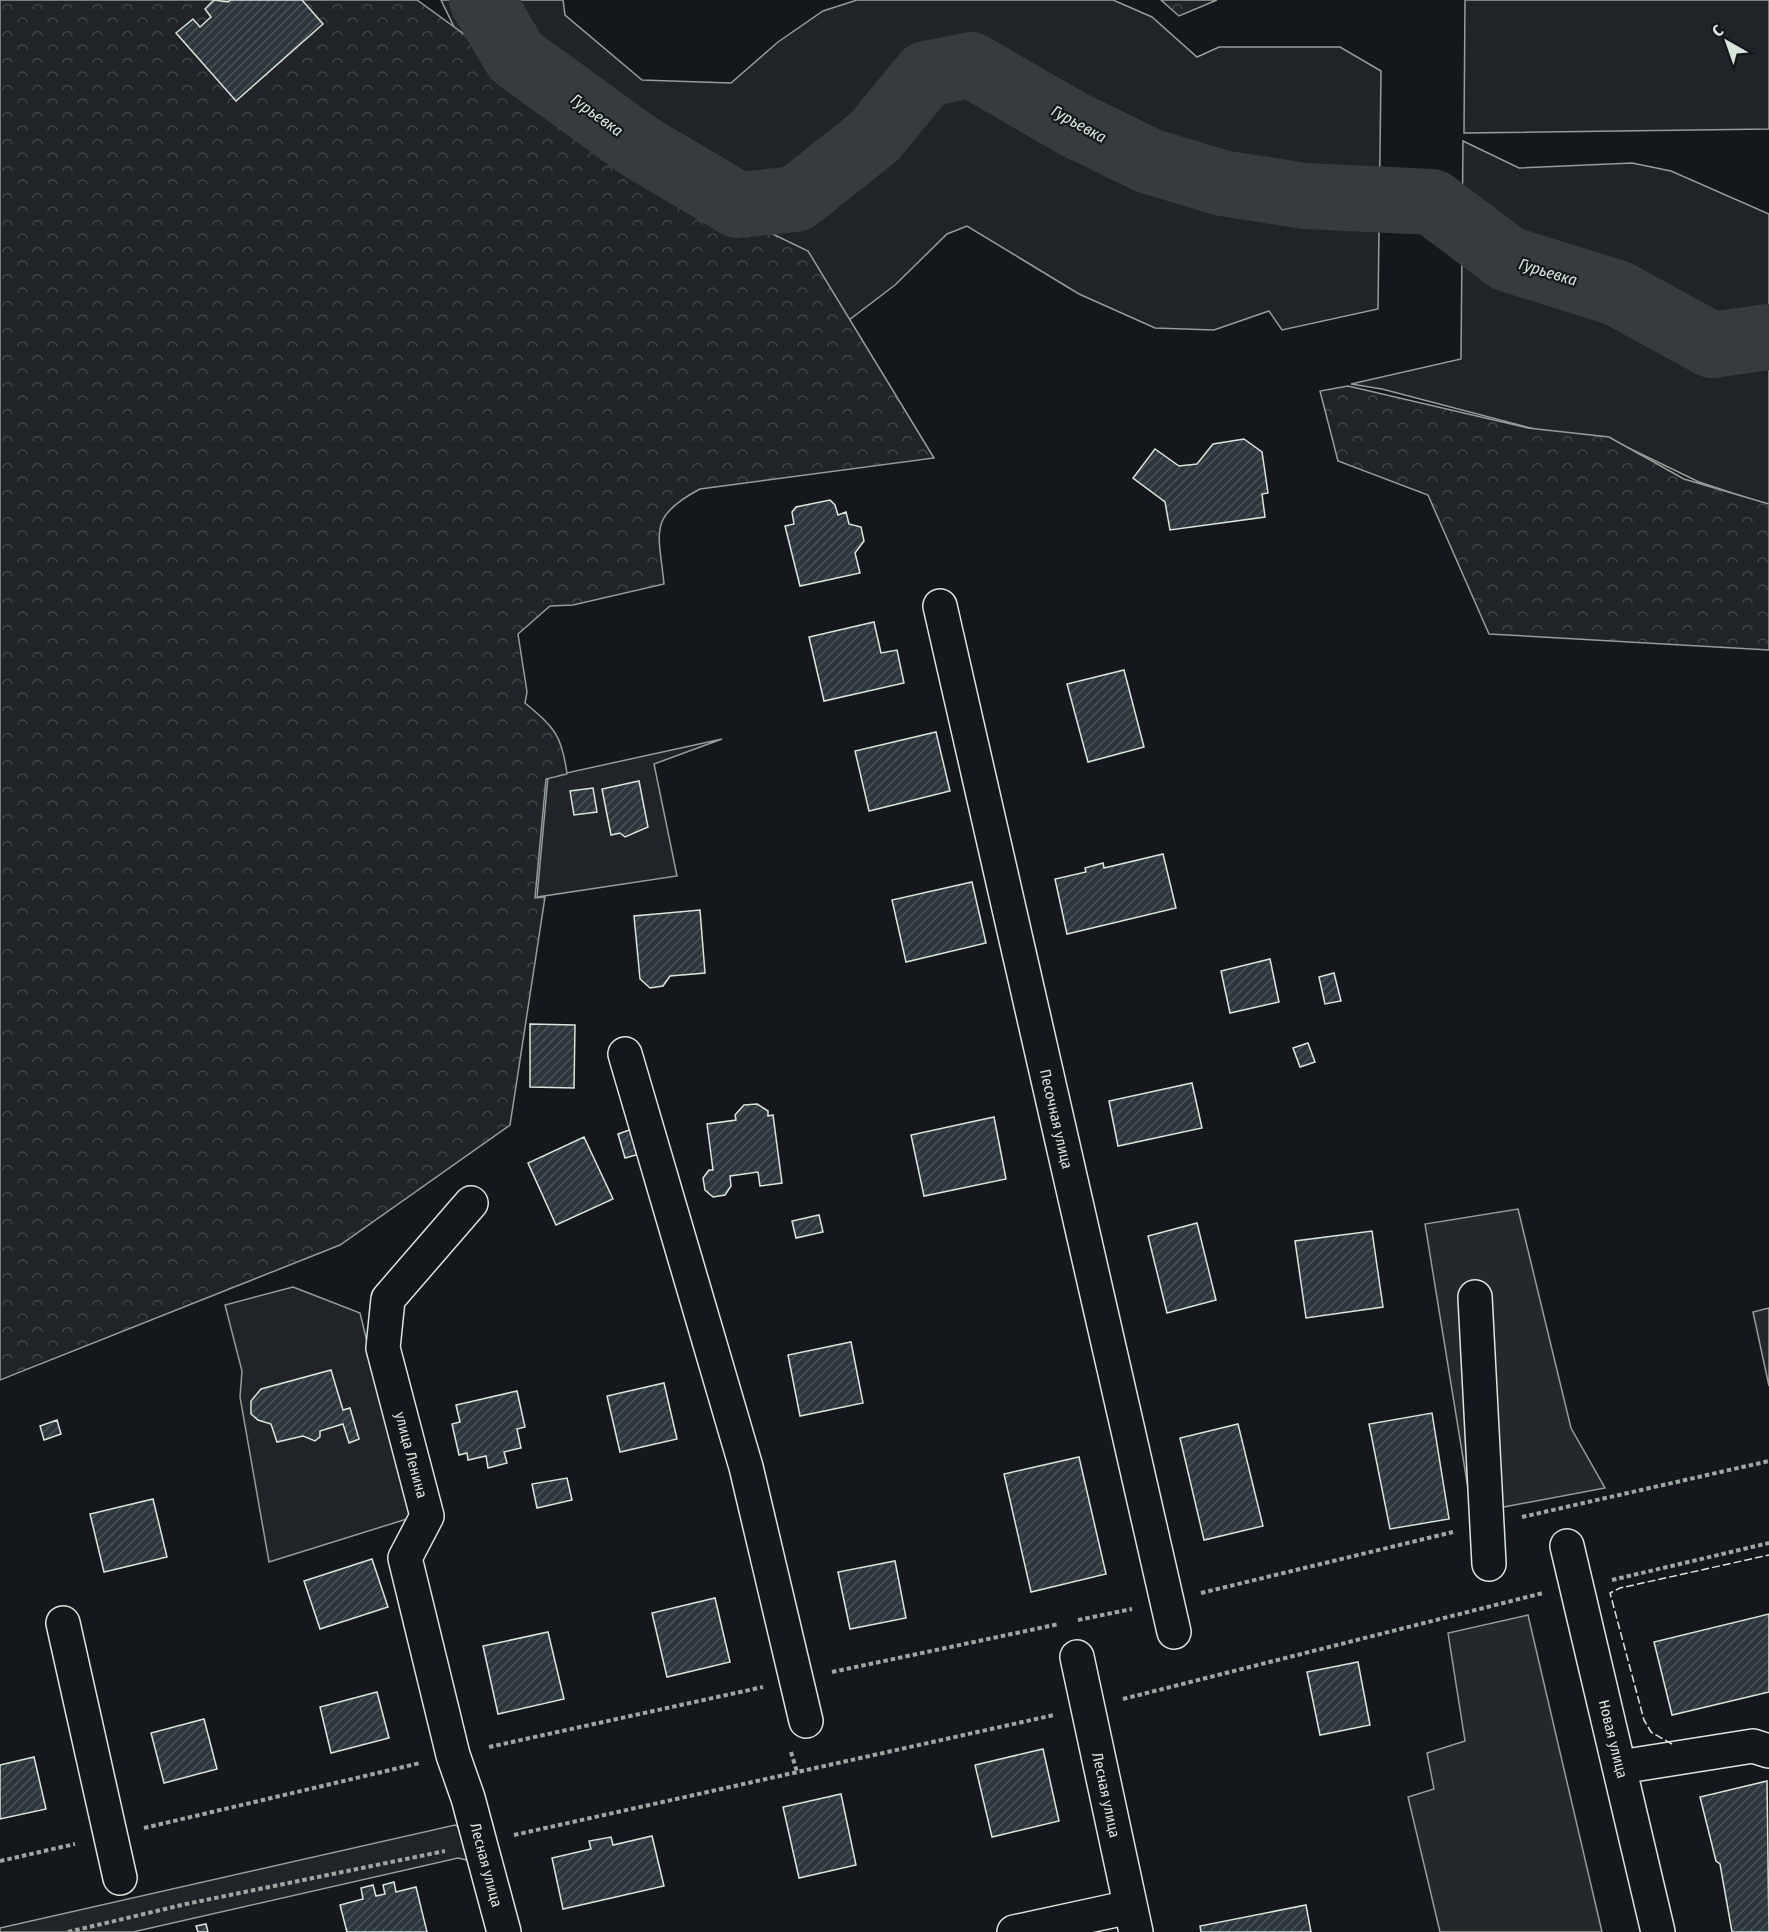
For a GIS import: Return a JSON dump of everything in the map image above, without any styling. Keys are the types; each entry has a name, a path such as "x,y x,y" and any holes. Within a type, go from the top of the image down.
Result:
{"street":[{"name":"Песочная улица","path":"940,606 1170,1617"},
{"path":"625,1054 746,1467 806,1721"},
{"name":"улица Ленина","path":"468,1797 453,1755 405,1558 427,1516 383,1348 388,1299 471,1203"},
{"path":"1475,1297 1489,1564"},
{"name":"Новая улица","path":"1567,1546 1658,1932"},
{"path":"63,1623 120,1878"},
{"name":"Лесная улица","path":"1077,1657 1133,1919"},
{"path":"1620,1767 1753,1746 1769,1751"},
{"name":"Лесная улица","path":"468,1797 504,1932"},
{"path":"1014,1932 1133,1919"}],"path":[{"path":"1074,1621 1170,1617 1486,1524 1769,1461"},
{"path":"68,1932 186,1904 480,1843 1088,1708 1538,1594 1576,1590 1769,1543"},
{"path":"0,1862 453,1755 1062,1624"}],"green space":[{"path":"0,0 417,0 675,187 808,251 934,458 700,489 671,508 660,528 664,584 573,605 550,606 518,634 527,692 525,703 555,733 562,750 567,774 546,779 535,898 545,897 510,1125 340,1245 0,1380"},
{"path":"441,0 563,0 565,15 642,80 731,83 778,42 823,11 857,0 1113,0 1152,17 1197,57 1219,47 1340,47 1381,71 1378,309 1282,330 1269,311 1214,330 1155,328 1079,294 967,226 947,234 895,285 845,323 457,33"},
{"path":"1161,0 1217,0 1179,16"},
{"path":"1465,0 1769,0 1769,129 1464,133"},
{"path":"1463,141 1519,168 1632,163 1671,171 1769,214 1769,505 1699,482 1606,437 1538,430 1382,389 1351,384 1461,359"},
{"path":"1348,386 1528,428 1609,437 1684,479 1769,504 1769,650 1489,634 1428,495 1338,461 1320,391"},
{"path":"722,739 654,764 677,876 537,897 548,777"},
{"path":"293,1287 360,1313 410,1518 269,1562 240,1397 242,1371 225,1305"},
{"path":"455,1825 467,1833 474,1866 467,1860 458,1858 133,1932 0,1932 0,1928"}],"shaded area":[{"path":"1518,1209 1571,1428 1605,1488 1472,1513 1425,1224"},
{"path":"1769,1308 1769,1386 1753,1312"},
{"path":"1528,1615 1602,1932 1440,1932 1408,1797 1434,1789 1427,1753 1465,1741 1448,1633"}],"building":[{"path":"214,0 228,2 231,0 302,0 323,24 236,101 176,33 193,19 200,27 211,17 205,9"},
{"path":"1244,439 1262,452 1268,493 1262,494 1265,517 1170,530 1165,502 1133,478 1155,449 1179,466 1197,464 1213,444"},
{"path":"830,500 835,505 838,515 846,512 849,524 861,527 864,541 855,553 860,573 800,586 785,526 794,524 792,512 796,507"},
{"path":"874,622 881,653 897,650 904,683 824,701 809,637"},
{"path":"1124,670 1144,747 1088,762 1067,684"},
{"path":"936,732 950,791 869,811 855,751"},
{"path":"639,781 648,827 625,837 620,833 611,835 602,789"},
{"path":"593,788 597,812 574,815 570,791"},
{"path":"1163,854 1176,908 1067,934 1055,879 1086,872 1085,868 1103,863 1104,868"},
{"path":"972,882 986,943 906,962 892,900"},
{"path":"700,910 705,973 670,976 663,986 650,988 640,979 634,916"},
{"path":"1270,959 1279,1002 1230,1013 1221,971"},
{"path":"1334,973 1341,1001 1325,1004 1319,977"},
{"path":"530,1024 575,1025 574,1088 530,1087"},
{"path":"1308,1043 1315,1062 1300,1067 1293,1048"},
{"path":"1192,1083 1202,1128 1118,1146 1109,1101"},
{"path":"757,1104 768,1111 768,1116 773,1115 782,1183 760,1186 758,1172 730,1176 731,1186 725,1195 713,1197 705,1190 703,1178 709,1170 713,1170 707,1124 736,1120 735,1115 744,1105"},
{"path":"994,1117 1006,1179 924,1196 911,1135"},
{"path":"635,1128 643,1153 625,1158 618,1134"},
{"path":"584,1137 613,1199 556,1225 528,1163"},
{"path":"819,1215 823,1232 796,1238 792,1221"},
{"path":"1197,1223 1216,1300 1167,1313 1148,1236"},
{"path":"1372,1231 1383,1307 1306,1318 1295,1241"},
{"path":"851,1342 863,1403 800,1416 788,1355"},
{"path":"331,1370 343,1410 350,1408 359,1439 349,1443 343,1424 320,1431 320,1437 315,1441 303,1436 277,1442 271,1424 258,1420 251,1414 251,1401 261,1389"},
{"path":"664,1383 677,1439 620,1452 607,1396"},
{"path":"517,1391 525,1427 517,1429 521,1448 504,1452 507,1463 488,1468 486,1456 468,1460 467,1453 459,1455 452,1424 460,1422 456,1405"},
{"path":"1432,1413 1449,1519 1390,1529 1369,1424"},
{"path":"57,1420 61,1434 44,1440 40,1426"},
{"path":"1238,1424 1263,1526 1204,1540 1180,1438"},
{"path":"1079,1457 1106,1574 1031,1592 1004,1474"},
{"path":"567,1478 572,1500 537,1508 532,1484"},
{"path":"153,1499 167,1557 104,1572 90,1514"},
{"path":"372,1559 388,1607 320,1629 304,1581"},
{"path":"895,1561 906,1618 850,1629 838,1572"},
{"path":"715,1598 730,1662 667,1677 652,1613"},
{"path":"1769,1614 1769,1692 1672,1715 1654,1642"},
{"path":"548,1632 564,1699 498,1714 483,1646"},
{"path":"1358,1662 1370,1725 1320,1735 1307,1672"},
{"path":"377,1692 389,1738 331,1753 320,1707"},
{"path":"204,1719 217,1769 164,1783 151,1733"},
{"path":"1043,1749 1059,1821 992,1837 975,1765"},
{"path":"34,1757 46,1809 0,1819 0,1765"},
{"path":"1767,1781 1769,1932 1732,1932 1720,1864 1716,1861 1700,1797"},
{"path":"841,1794 856,1865 799,1878 783,1807"},
{"path":"652,1836 664,1886 563,1909 552,1858 591,1849 589,1841 611,1837 613,1845"},
{"path":"394,1882 396,1892 416,1887 427,1932 347,1932 340,1905 363,1899 361,1888 373,1885 376,1896 385,1894 383,1885"},
{"path":"1306,1905 1311,1932 1201,1932 1200,1926"},
{"path":"206,1924 208,1932 198,1932 196,1926"}],"waterway":[{"name":"Гурьевка","path":"482,0 516,57 640,147 738,205 796,199 874,137 926,74 971,65 1073,124 1149,161 1222,183 1305,196 1432,202 1508,259 1617,293 1712,345 1769,337"}],"fence":[{"path":"1672,1744 1651,1732 1644,1720 1610,1593 1620,1588 1769,1555"}]}
